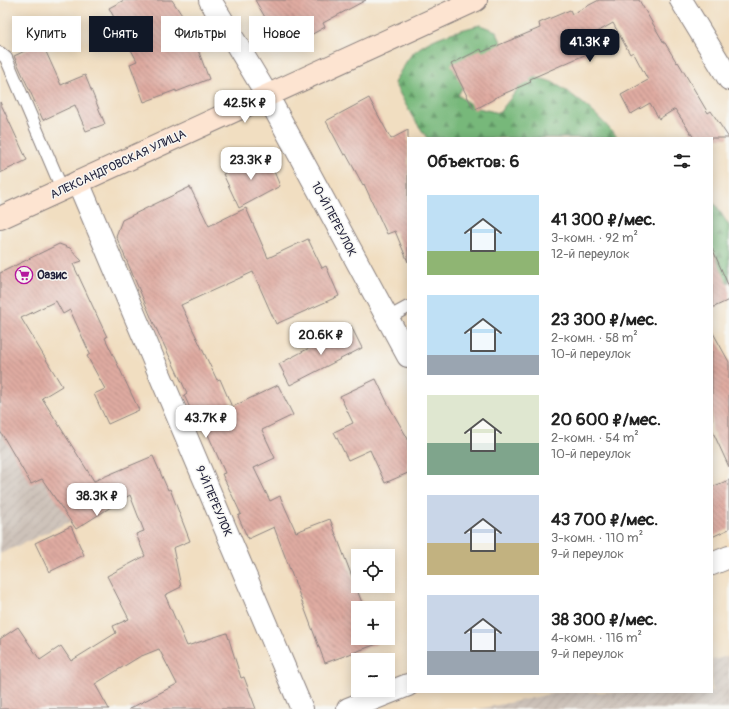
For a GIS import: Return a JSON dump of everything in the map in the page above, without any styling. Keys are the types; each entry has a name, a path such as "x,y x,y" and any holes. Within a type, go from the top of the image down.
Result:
{"main road":[{"name":"АЛЕКСАНДРОВСКАЯ УЛИЦА","path":"0,218 268,95 463,3"}],"street":[{"name":"10-Й ПЕРЕУЛОК","path":"210,0 268,95 407,354"},
{"path":"681,0 729,79"},
{"name":"9-Й ПЕРЕУЛОК","path":"70,186 302,709"},
{"path":"713,564 729,557"},
{"path":"348,709 407,685"}],"lane":[{"path":"0,53 6,58 70,186"},
{"path":"388,318 407,308"}],"shaded area":[{"path":"0,318 99,508 0,554"},
{"path":"729,656 729,709 479,709 555,693 713,693 713,660"}],"green space":[{"path":"480,25 496,31 506,53 472,71 458,95 474,107 499,113 528,76 552,82 579,100 604,122 617,137 426,137 412,116 394,83 409,57 419,48 444,35"},
{"path":"713,204 716,205 729,226 729,283 713,268"}],"building":[{"path":"124,0 172,0 182,16 161,16 161,52 199,52 209,79 176,92 176,90 144,102 130,64 137,61 132,52 153,52 153,16 113,16 109,8"},
{"path":"255,0 366,0 323,23 325,27 314,33 314,16 264,16"},
{"path":"599,0 639,0 708,113 711,111 729,138 693,137 675,109 659,119 650,103 631,114 621,95 648,80 633,52 630,54 613,23 583,40 589,53 530,79 531,82 494,98 474,110 451,64 481,49 482,52 540,28 539,23 570,10 572,14"},
{"path":"23,52 46,52 61,85 85,75 105,124 86,131 75,105 43,120 14,56"},
{"path":"369,98 391,139 408,130 407,260 395,231 387,234 364,184 363,185 346,154 344,155 326,121"},
{"path":"0,102 27,160 0,173"},
{"path":"258,156 271,164 280,186 239,208 223,174"},
{"path":"190,187 209,226 246,208 268,258 308,239 322,268 326,266 339,296 276,324 253,272 181,305 217,380 220,379 232,407 278,385 293,415 262,430 275,458 254,468 270,501 280,496 296,532 330,519 351,574 351,593 358,593 361,601 351,601 351,645 374,645 325,663 274,527 248,539 238,516 241,514 222,474 225,473 206,430 203,431 197,418 195,419 184,395 187,393 154,324 116,236 122,220"},
{"path":"59,244 70,248 82,261 73,264 107,337 105,338 139,410 108,424 94,394 105,389 87,356 90,354 70,310 63,314 56,301 21,318 62,386 42,398 94,481 153,456 168,490 170,489 190,541 173,548 181,587 165,595 187,646 227,633 241,678 244,677 256,709 129,709 177,684 159,649 139,657 95,684 109,709 0,709 0,639 18,627 40,660 61,646 71,661 116,633 113,626 129,619 107,576 145,556 136,534 144,531 130,495 76,529 42,479 31,484 0,431 0,273"},
{"path":"713,250 729,287 729,300 713,308"},
{"path":"351,326 362,348 290,385 279,364"},
{"path":"713,333 729,362 729,467 713,432"},
{"path":"376,379 389,406 407,437 407,473 385,483 370,450 348,460 334,432 353,423 340,396"},
{"path":"729,480 729,529 713,537 713,487"},
{"path":"71,526 84,555 49,572 35,543"}],"place":[{"name":"Оазис","path":"24,275"}]}
